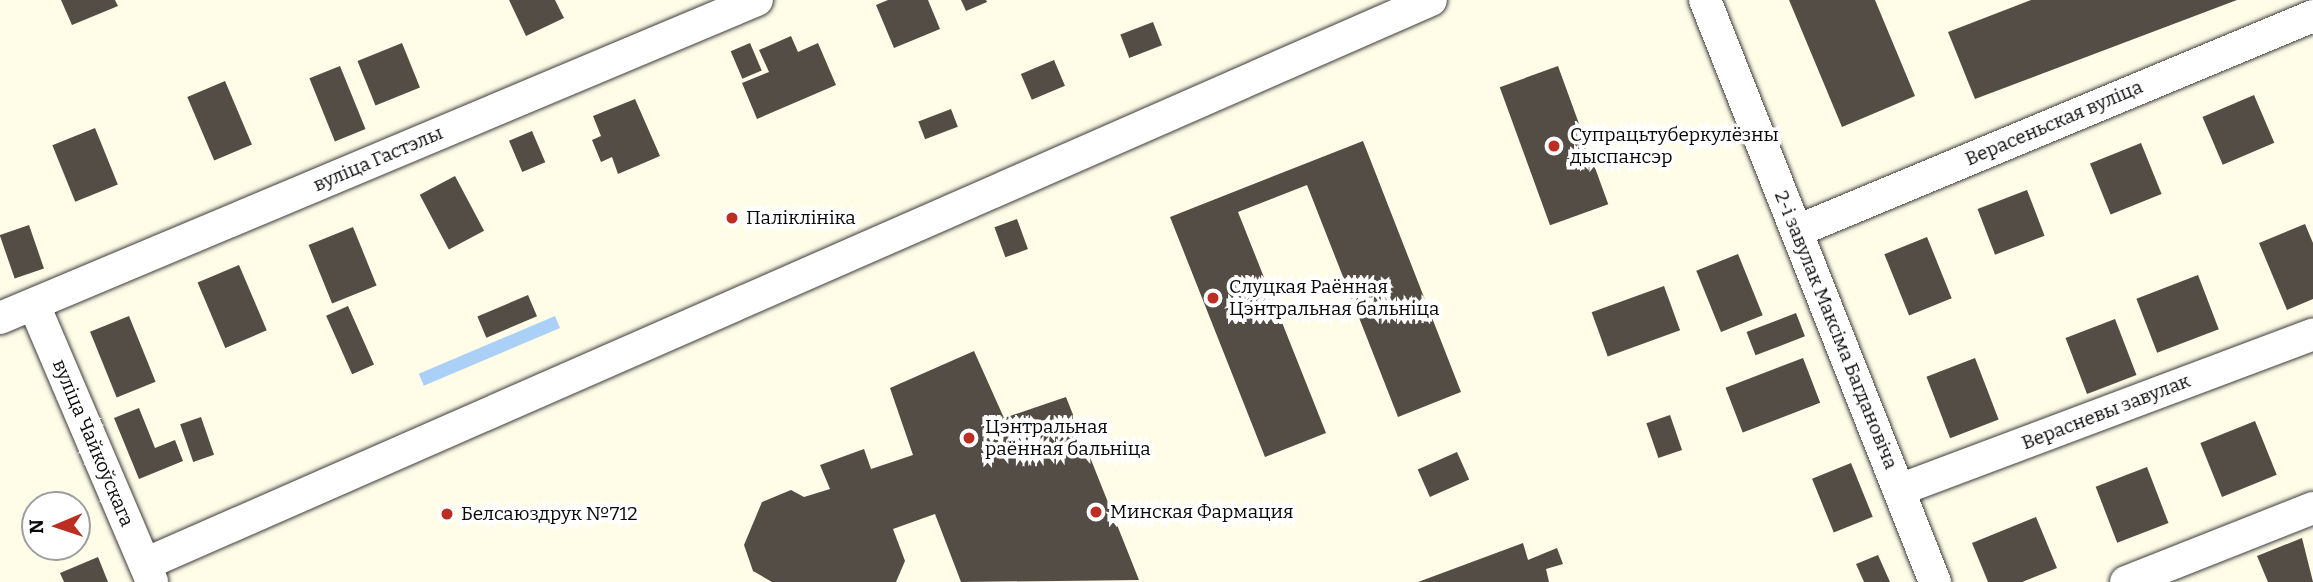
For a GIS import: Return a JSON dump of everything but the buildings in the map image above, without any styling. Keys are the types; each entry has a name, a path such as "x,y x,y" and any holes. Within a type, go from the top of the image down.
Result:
{"street":[{"name":"вуліца Гастэлы","path":"0,318 757,0"},
{"path":"148,573 1431,0"},
{"name":"2-і завулак Максіма Багдановіча","path":"1705,0 1935,582"},
{"name":"Верасеньская вуліца","path":"1797,231 2313,16"},
{"name":"вуліца Чайкоўскага","path":"34,304 148,573"},
{"name":"Верасневы завулак","path":"1899,490 2313,334"},
{"path":"2126,582 2313,508"}],"water":[{"path":"555,316 560,328 424,386 419,374"}],"place":[{"name":"Супрацьтуберкулёзны дыспансэр","path":"1554,146"},
{"name":"Паліклініка","path":"732,218"},
{"name":"Слуцкая Раённая Цэнтральная бальніца","path":"1213,298"},
{"name":"Цэнтральная раённая бальніца","path":"969,438"},
{"name":"Минская Фармация","path":"1096,512"},
{"name":"Белсаюздрук №712","path":"447,514"}]}
